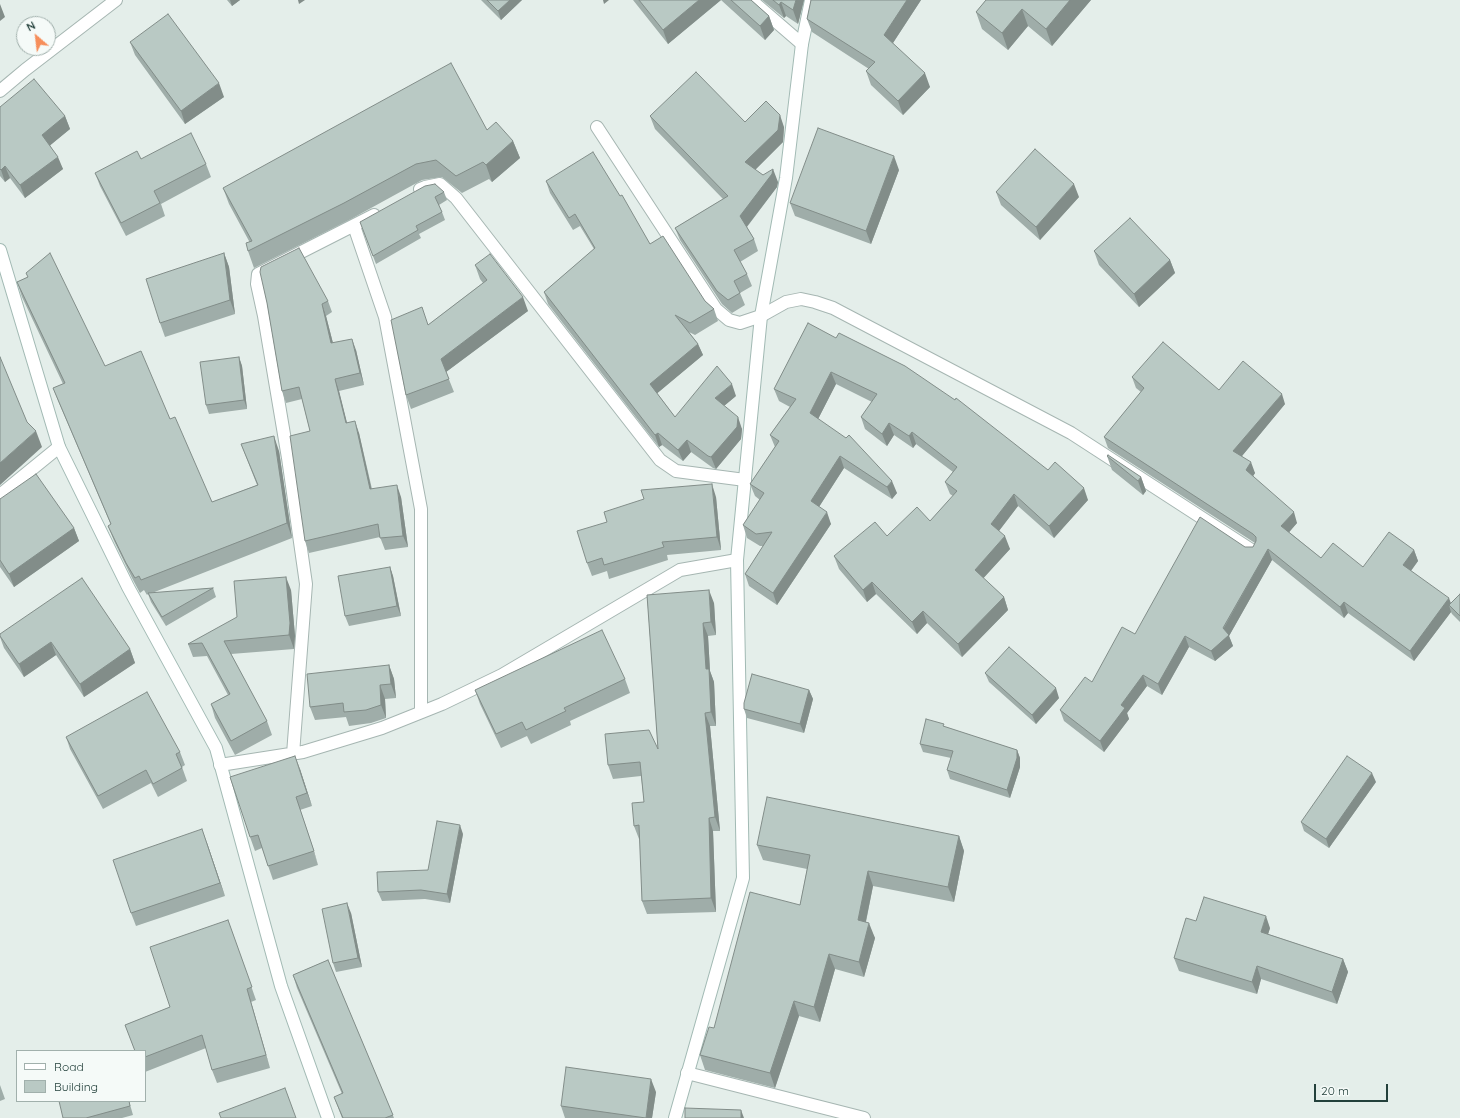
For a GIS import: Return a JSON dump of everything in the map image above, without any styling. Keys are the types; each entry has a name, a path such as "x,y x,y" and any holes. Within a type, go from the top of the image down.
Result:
{"street":[{"path":"0,91 116,0"},
{"path":"751,0 802,44"},
{"path":"675,1118 743,878 737,560 761,316 786,178 802,44 811,0"},
{"path":"597,127 716,309 729,320 740,322 761,316 786,302 801,299 833,308 1071,433 1253,551"},
{"path":"412,194 425,187 440,184 456,198 660,460 676,471 745,480"},
{"path":"293,754 306,584 288,458 264,316 257,284 258,274 354,226 386,208"},
{"path":"354,226 385,317 421,509 421,712"},
{"path":"0,250 59,447 128,587 216,748 281,986 328,1118"},
{"path":"0,495 59,447"},
{"path":"220,765 303,752 382,728 442,704 502,675 680,570 737,560"},
{"path":"687,1073 864,1118"}],"building":[{"path":"487,0 510,0 498,11"},
{"path":"639,0 699,0 663,30"},
{"path":"731,0 751,0 769,16 760,26"},
{"path":"773,0 796,0 793,10 781,2 779,5"},
{"path":"811,0 907,0 884,35 925,73 898,101 866,71 875,62 807,19"},
{"path":"986,0 1070,0 1046,29 1022,9 1002,33 976,12"},
{"path":"168,14 219,83 181,111 130,42"},
{"path":"451,63 487,130 496,122 513,141 486,165 483,162 456,176 436,160 416,164 344,203 248,251 246,243 252,241 223,188"},
{"path":"696,72 745,122 766,101 780,115 778,130 745,162 763,175 773,169 772,174 740,216 754,239 734,250 747,274 734,281 740,293 728,300 717,291 675,228 728,196 650,116"},
{"path":"34,79 65,116 42,135 58,157 20,185 5,166 1,170 0,169 0,107"},
{"path":"818,128 894,156 866,231 790,203"},
{"path":"191,133 206,164 154,191 160,203 121,223 95,173 137,151 141,159"},
{"path":"1035,149 1074,184 1036,227 996,192"},
{"path":"593,152 620,196 622,195 650,244 663,236 705,301 714,309 690,323 675,315 698,344 650,384 675,417 717,366 732,384 715,398 738,417 737,427 711,457 687,440 678,450 658,433 655,435 544,292 595,248 575,214 569,218 546,181"},
{"path":"435,184 444,192 435,197 442,212 416,226 418,230 373,256 360,222 425,186"},
{"path":"1130,218 1170,260 1134,294 1094,251"},
{"path":"299,248 328,301 322,304 331,343 352,339 360,373 335,379 346,423 355,421 370,489 397,485 403,536 380,538 378,524 305,541 290,436 310,431 299,387 282,391 267,303 260,272 261,267"},
{"path":"50,253 105,366 141,351 170,419 175,417 212,502 258,485 241,444 274,436 287,523 141,580 139,576 135,578 108,526 111,524 53,388 65,383 17,282 28,277 26,273"},
{"path":"224,253 230,300 160,323 146,279"},
{"path":"490,254 523,297 441,359 449,379 406,395 391,320 422,307 428,325 487,280 475,265"},
{"path":"808,323 836,338 839,333 905,366 955,400 956,398 1048,470 1055,462 1084,488 1049,526 1014,494 991,524 1005,536 975,570 1004,597 958,644 923,611 912,622 872,582 863,590 834,556 875,522 887,536 917,507 930,521 957,491 945,482 957,467 912,432 909,436 889,423 882,434 861,417 877,394 831,372 810,413 846,438 849,435 892,481 887,487 840,456 811,501 827,512 773,593 745,574 772,532 756,534 743,525 764,493 750,484 779,441 770,435 796,399 774,389"},
{"path":"1163,342 1219,390 1243,361 1282,394 1233,451 1251,462 1246,470 1294,512 1281,526 1321,558 1333,543 1363,567 1389,532 1414,550 1403,565 1449,598 1410,651 1344,602 1340,607 1268,549 1223,628 1229,635 1211,651 1185,636 1158,684 1143,675 1121,705 1125,708 1100,741 1060,710 1085,677 1092,682 1122,627 1135,634 1200,517 1245,547 1253,547 1256,541 1256,537 1253,534 1104,437 1144,388 1132,377"},
{"path":"0,357 27,422 36,431 0,463"},
{"path":"239,357 244,400 206,405 200,362"},
{"path":"1108,455 1141,477 1138,481 1107,456"},
{"path":"36,474 74,528 9,574 0,560 0,499"},
{"path":"712,484 717,537 662,542 664,547 604,565 602,558 587,563 577,531 607,522 604,512 644,499 641,490"},
{"path":"390,567 397,606 345,616 338,576"},
{"path":"286,577 290,623 289,635 224,641 267,721 231,741 211,704 230,694 202,643 188,644 237,617 234,581"},
{"path":"82,578 130,649 80,684 51,642 19,664 0,634"},
{"path":"213,588 162,617 148,593"},
{"path":"709,590 711,622 703,623 706,669 709,669 711,712 705,713 715,817 709,818 711,898 642,901 639,825 634,826 632,803 644,802 640,762 608,765 605,734 649,730 658,749 647,595"},
{"path":"1460,594 1460,616 1449,605"},
{"path":"602,630 625,679 564,708 566,711 526,730 522,722 496,734 475,690"},
{"path":"1009,647 1056,688 1032,715 985,673"},
{"path":"389,665 391,684 380,685 381,705 366,710 344,712 343,703 310,707 307,674"},
{"path":"752,674 809,690 800,724 744,709 744,703"},
{"path":"147,692 180,752 176,754 182,768 153,784 146,770 98,796 66,737"},
{"path":"926,719 1017,750 1017,758 1007,790 947,770 953,751 920,744"},
{"path":"295,756 307,793 296,797 314,851 268,866 258,835 250,837 230,777"},
{"path":"1347,756 1372,773 1326,839 1301,822"},
{"path":"767,797 959,836 948,887 868,871 858,920 869,923 859,962 829,954 814,1007 794,1001 770,1073 700,1055 709,1027 714,1028 750,892 800,905 810,855 757,845"},
{"path":"437,821 460,825 447,894 421,890 378,892 377,872 428,870"},
{"path":"202,829 220,883 131,913 113,860"},
{"path":"1204,897 1266,916 1261,932 1343,959 1332,992 1257,966 1252,982 1174,958 1186,918 1196,921"},
{"path":"347,903 358,958 333,963 322,909"},
{"path":"228,920 252,987 247,989 266,1055 212,1070 202,1035 146,1057 146,1050 135,1050 125,1025 170,1007 150,947"},
{"path":"328,960 393,1115 385,1118 343,1118 334,1097 343,1093 293,975"},
{"path":"566,1067 651,1079 646,1118 561,1106"},
{"path":"285,1088 296,1118 221,1118 219,1113"},
{"path":"59,1102 129,1102 130,1106 86,1118 63,1118"},
{"path":"685,1108 741,1110 741,1118 685,1118"}]}
